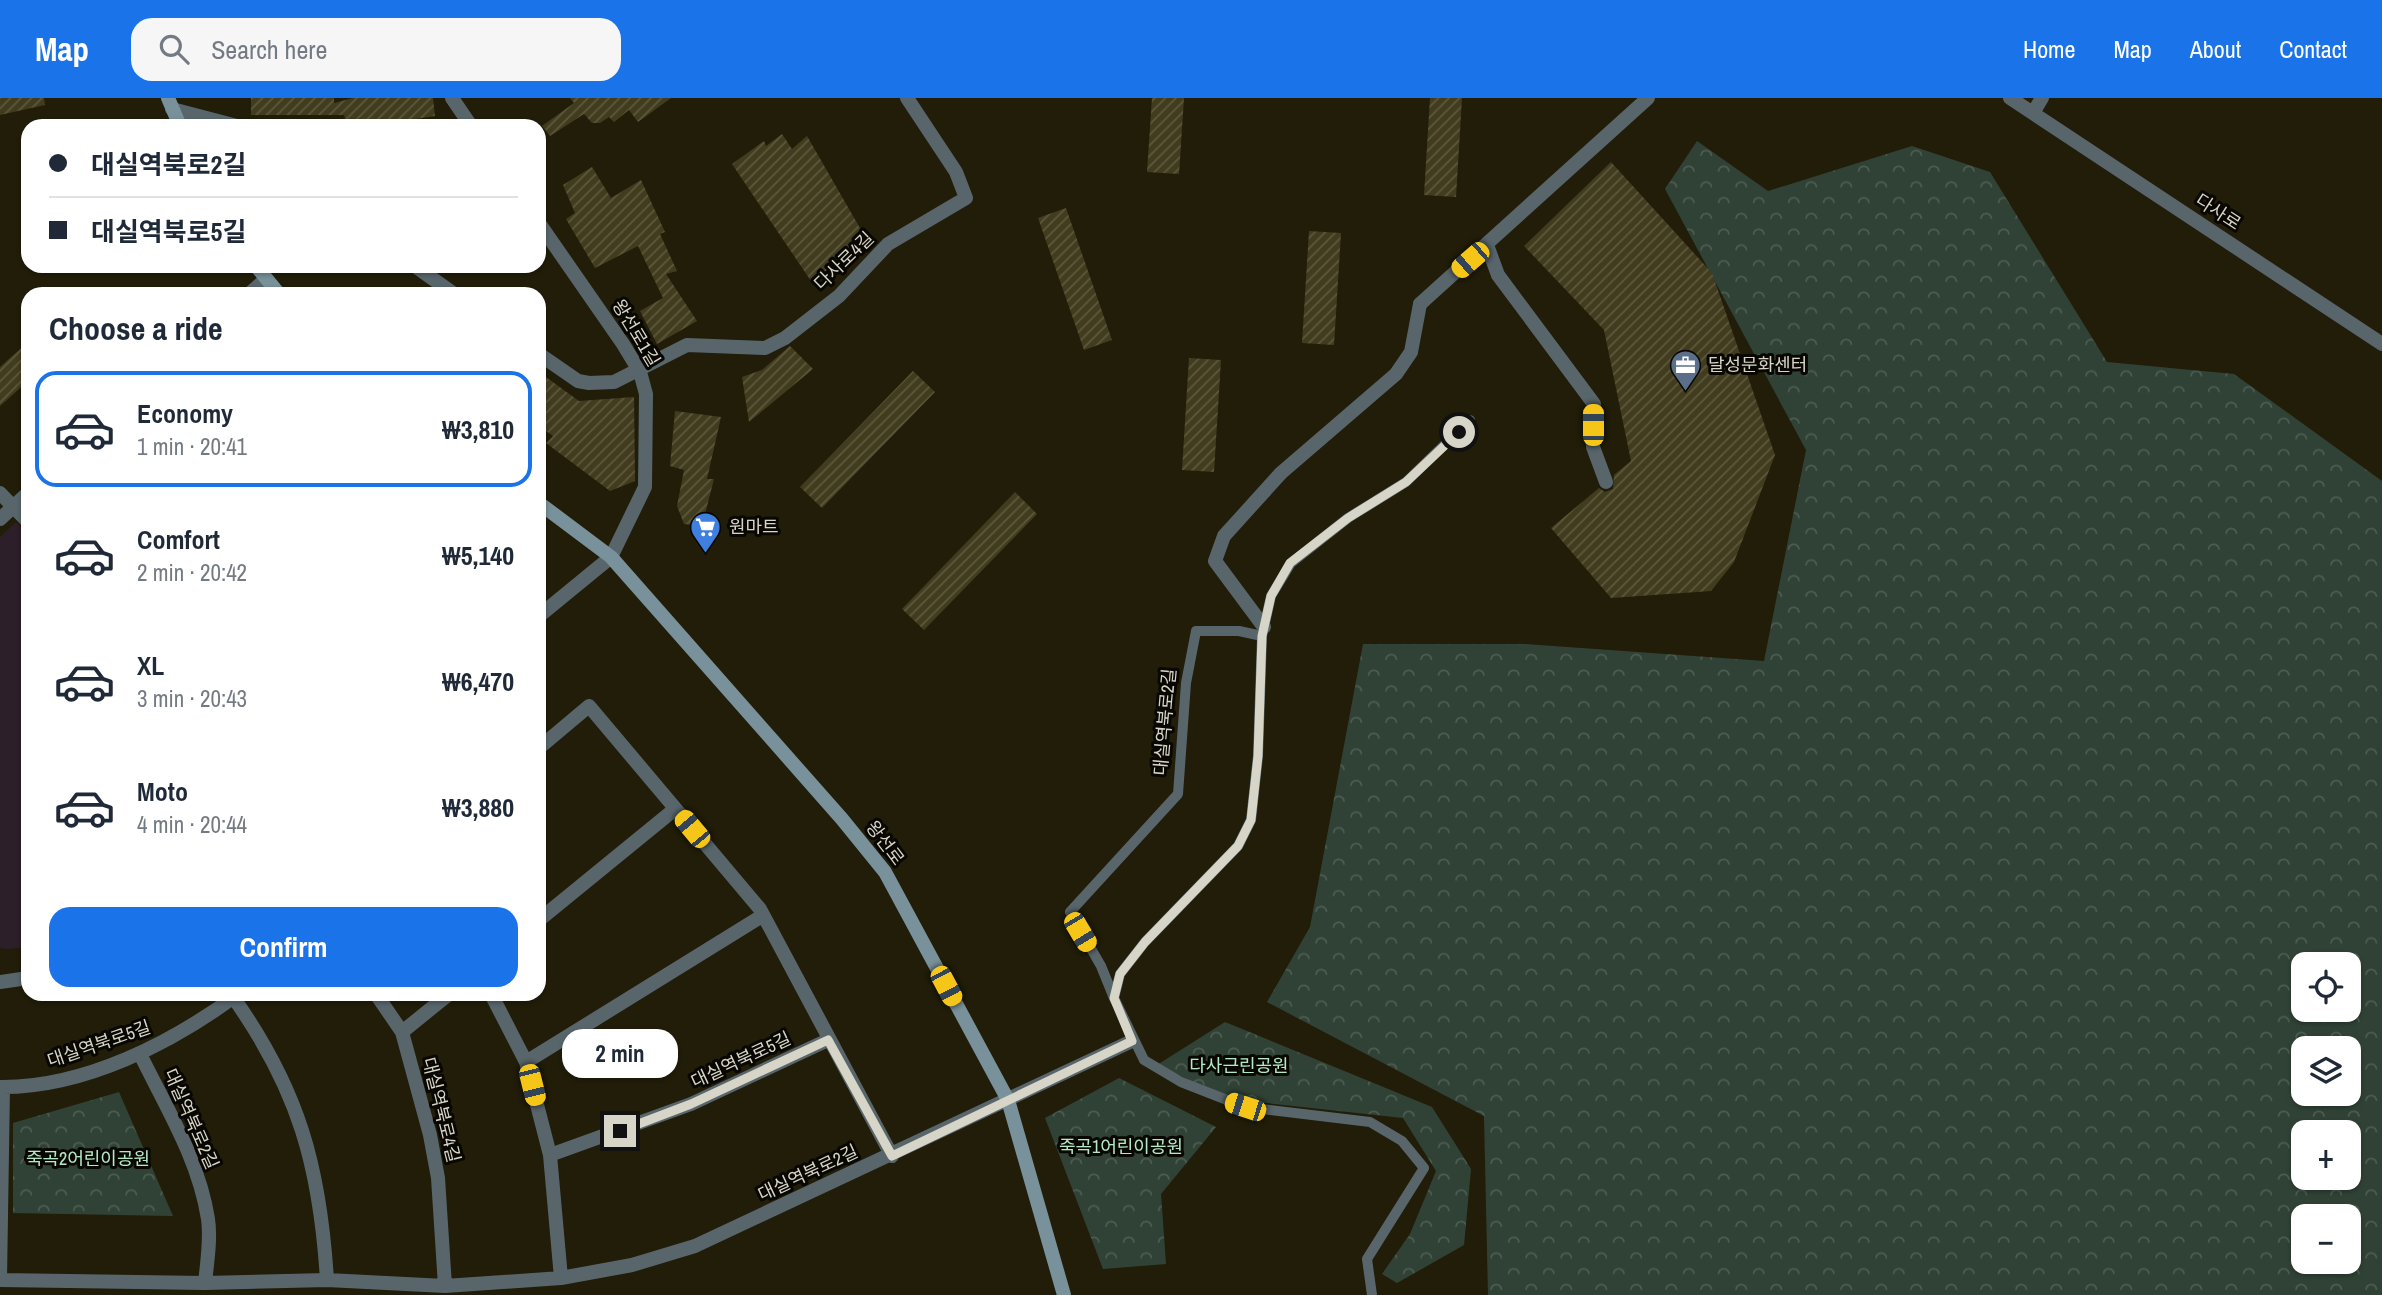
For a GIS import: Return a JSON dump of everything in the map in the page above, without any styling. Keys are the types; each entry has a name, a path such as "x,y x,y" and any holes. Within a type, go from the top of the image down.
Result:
{"main road":[{"path":"261,273 273,287"},
{"name":"왕선로","path":"546,508 611,557 842,819 885,872 1008,1100 1063,1295"}],"street":[{"path":"452,98 466,119"},
{"name":"다사로4길","path":"640,372 687,345 765,348 785,338 839,296 888,244 966,198 956,172 907,98"},
{"path":"1263,632 1214,561 1224,536 1281,473 1396,374 1411,352 1420,304 1648,98"},
{"name":"다사로","path":"2010,98 2382,344"},
{"path":"2033,113 2042,98"},
{"path":"170,104 216,119"},
{"name":"왕선로1길","path":"546,233 640,372 646,394 645,487 611,557"},
{"path":"1487,245 1498,275 1594,404 1593,447 1606,482"},
{"path":"425,273 444,287"},
{"path":"257,287 266,279"},
{"path":"546,359 578,381 614,382 640,372"},
{"path":"0,493 21,515"},
{"path":"0,519 21,500"},
{"path":"546,611 611,557"},
{"path":"546,742 589,706 675,808 762,916 892,1156"},
{"path":"546,914 675,808"},
{"path":"526,1062 762,916"},
{"path":"0,982 21,979"},
{"name":"대실역북로5길","path":"2,1087 46,1083 140,1054 176,1036 228,1001"},
{"path":"238,1001 277,1068 306,1135 324,1229 327,1280"},
{"name":"대실역북로4길","path":"381,1001 402,1032 430,1135 439,1178 445,1286"},
{"path":"402,1032 440,1001"},
{"path":"495,1001 526,1062 550,1155 561,1278"},
{"name":"대실역북로5길","path":"550,1155 691,1104 828,1040"},
{"name":"대실역북로2길","path":"2,1087 0,1280 205,1283 327,1280 445,1286 561,1278 632,1265 695,1246 892,1156 1132,1041"},
{"name":"대실역북로2길","path":"140,1054 190,1157 203,1195 208,1221 205,1283"}],"lane":[{"path":"1114,998 1120,974 1145,942 1238,846 1251,820 1258,756 1263,632 1271,596 1290,563 1348,518 1406,482 1470,420"},
{"name":"대실역북로2길","path":"1132,1041 1101,966 1070,912 1178,794 1186,683 1196,631 1263,632"},
{"path":"1132,1041 1143,1060 1181,1082 1220,1099 1245,1107 1370,1122 1402,1141 1424,1168 1367,1259 1372,1295"}],"shaded area":[{"path":"16,522 21,528 21,948 8,949 0,948 0,537"}],"green space":[{"path":"1697,141 1768,191 1912,146 1990,172 2107,362 2234,374 2382,481 2382,1295 1488,1295 1484,1116 1267,1002 1310,927 1363,644 1525,644 1764,661 1806,450 1665,189"},
{"name":"다사근린공원","path":"1225,1022 1432,1107 1471,1169 1464,1245 1397,1283 1382,1274 1410,1234 1436,1171 1403,1118 1230,1099 1157,1065"},
{"name":"죽곡1어린이공원","path":"1119,1078 1216,1127 1161,1194 1166,1264 1103,1269 1045,1118"},
{"name":"죽곡2어린이공원","path":"119,1092 173,1216 13,1213 13,1123"}],"building":[{"path":"0,98 44,98 45,105 0,115"},
{"path":"251,98 334,98 334,103 353,98 433,98 435,116 416,119 345,119 344,115 251,115"},
{"path":"570,98 671,98 638,122 629,110 614,122 609,117 600,123 592,123 584,114 550,136 546,131 546,123 574,103"},
{"path":"1152,98 1184,98 1179,174 1147,172"},
{"path":"1430,98 1462,98 1456,197 1424,195"},
{"path":"782,134 792,149 807,136 868,242 811,281 732,164 764,141 766,146"},
{"name":"달성문화센터","path":"1611,162 1712,273 1775,455 1734,562 1711,591 1611,598 1551,528 1599,488 1605,492 1613,489 1614,475 1631,461 1604,330 1524,246"},
{"path":"592,167 611,198 641,180 665,232 660,234 677,271 666,274 697,321 657,344 640,311 663,298 638,246 595,268 566,219 575,213 563,185"},
{"path":"1066,208 1112,340 1084,350 1038,218"},
{"path":"1309,231 1341,233 1334,345 1302,343"},
{"path":"790,346 813,369 749,422 742,377 762,370"},
{"path":"21,348 21,387 0,406 0,367"},
{"path":"1189,358 1221,360 1214,472 1182,470"},
{"path":"913,371 935,392 822,508 800,487"},
{"path":"546,377 579,401 634,397 635,481 610,491 546,443 553,436 546,431"},
{"path":"675,411 721,417 707,479 714,479 702,526 684,524 677,506 684,470 670,466"},
{"path":"1015,492 1037,514 924,630 902,609"}],"place":[{"name":"달성문화센터","path":"1685,392"},
{"name":"원마트","path":"706,554"}],"route":[{"path":"620,1131 691,1104 828,1040 892,1156 1132,1041 1114,998 1120,974 1145,942 1238,846 1251,820 1258,756 1262,636 1271,596 1290,563 1348,518 1406,482 1459,432"}]}
